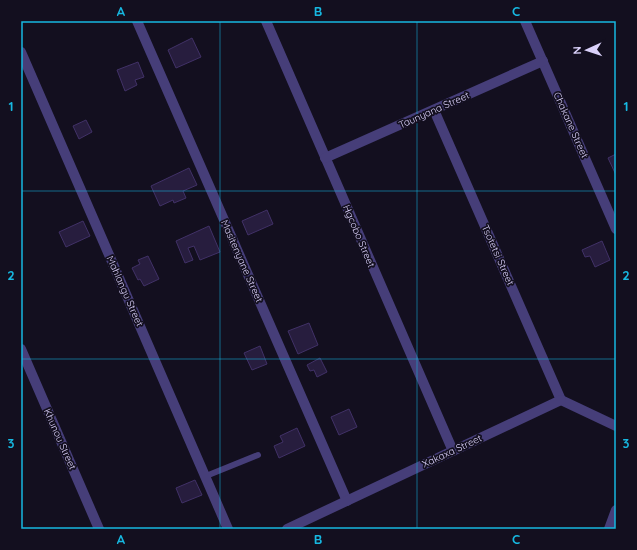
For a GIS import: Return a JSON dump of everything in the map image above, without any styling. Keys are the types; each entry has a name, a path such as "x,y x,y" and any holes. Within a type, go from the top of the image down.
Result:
{"street":[{"name":"Masitenyane Street","path":"137,21 347,501"},
{"name":"Hgcobo Street","path":"266,21 452,451"},
{"name":"Chakane Street","path":"525,21 616,229"},
{"name":"Mahlangu Street","path":"21,52 228,529"},
{"name":"Taunyana Street","path":"325,158 543,61"},
{"name":"Tsotetsi Street","path":"434,110 561,400"},
{"name":"Khunou Street","path":"21,349 99,529"},
{"name":"Xakaxa Street","path":"287,529 561,400"},
{"path":"561,400 616,426"},
{"path":"609,529 616,510"}],"lane":[{"path":"206,476 258,455"}],"building":[{"path":"192,38 201,57 176,68 168,50"},
{"path":"138,62 144,77 135,80 137,85 125,91 117,70"},
{"path":"86,120 92,132 79,139 73,126"},
{"path":"616,154 616,175 608,158"},
{"path":"189,168 197,185 183,191 186,198 174,203 173,200 160,206 151,186"},
{"path":"267,210 273,224 248,235 242,221"},
{"path":"83,221 90,236 66,247 59,232"},
{"path":"209,226 220,252 200,260 194,246 188,248 193,260 185,263 176,241"},
{"path":"602,241 610,260 595,267 590,256 585,257 582,250"},
{"path":"148,256 159,279 144,286 140,279 138,280 132,268 140,264 138,260"},
{"path":"309,323 318,345 298,354 288,331"},
{"path":"260,346 267,364 252,370 244,353"},
{"path":"320,358 327,372 317,377 314,370 310,371 307,365"},
{"path":"349,409 357,427 339,435 331,417"},
{"path":"297,428 305,446 279,458 274,446 283,442 280,436"},
{"path":"195,480 202,495 182,503 176,488"}]}
